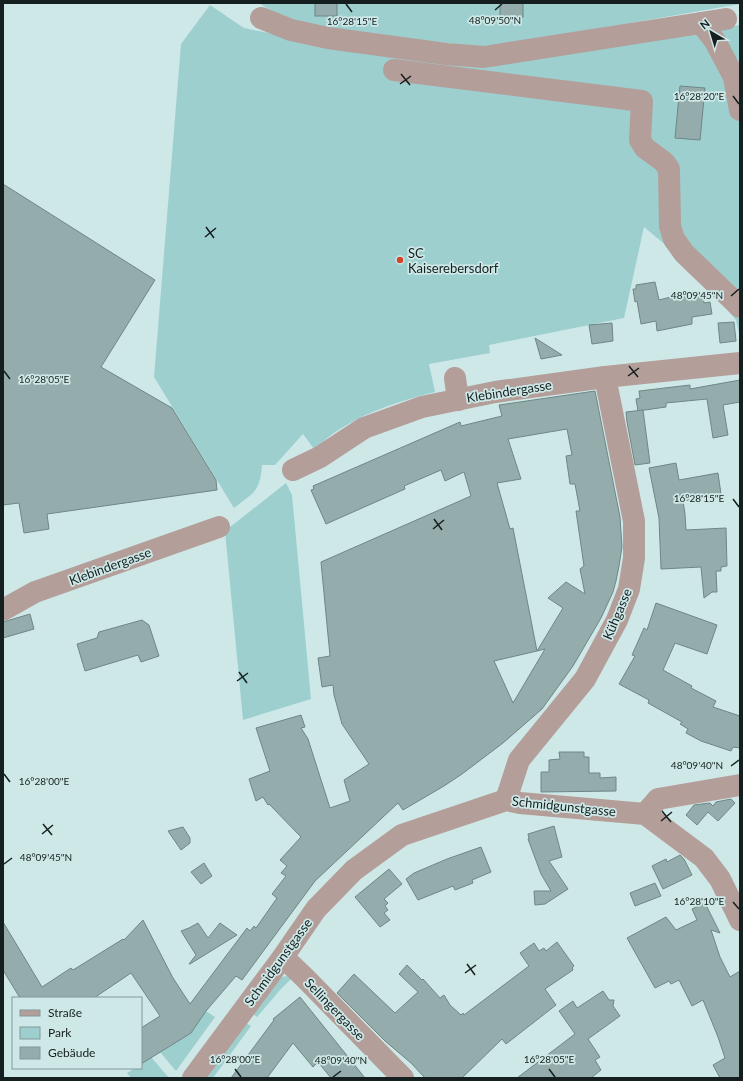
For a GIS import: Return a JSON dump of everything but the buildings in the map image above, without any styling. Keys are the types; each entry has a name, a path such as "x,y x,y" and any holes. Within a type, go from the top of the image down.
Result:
{"street":[{"path":"261,18 291,30 328,38 446,54 484,57 726,19"},
{"path":"701,23 715,41 734,77 740,110"},
{"path":"394,70 642,100 640,140 645,148 664,162 668,169 670,226 674,239 684,253 740,307"},
{"name":"Klebindergasse","path":"293,470 320,457 364,428 422,407 495,392 605,377 740,363"},
{"name":"Kühgasse","path":"506,800 519,760 585,679 617,620 629,589 634,558 634,522 605,377"},
{"path":"455,378 458,400"},
{"name":"Klebindergasse","path":"3,610 35,592 219,527"},
{"path":"740,785 658,799 645,814 704,858 720,879 740,920"},
{"name":"Schmidgunstgasse","path":"193,1078 283,957 316,908 354,870 402,835 506,800 520,803 645,814"},
{"name":"Sellingergasse","path":"283,957 403,1078"}],"green space":[{"path":"259,3 740,4 498,46 481,47 361,33 286,21"},
{"name":"SC Kaiserebersdorf","path":"210,5 244,28 370,53 695,33 740,25 740,337 736,320 718,299 668,247 644,227 624,318 489,345 490,353 429,364 435,392 408,399 355,420 331,435 314,449 303,434 275,465 262,465 260,481 255,491 234,508 154,377 181,44"},
{"path":"286,483 292,495 311,699 243,720 225,531"},
{"path":"287,976 291,979 257,1017 253,1014 275,986 271,983 281,977"},
{"path":"206,1011 215,1017 176,1071 160,1052 189,1033"},
{"path":"243,1021 251,1026 213,1078 207,1078 204,1075 221,1059 237,1037"},
{"path":"151,1057 169,1078 131,1078 127,1073 133,1069 142,1069 142,1063"}],"place":[{"name":"SC Kaiserebersdorf","path":"400,260"}]}
